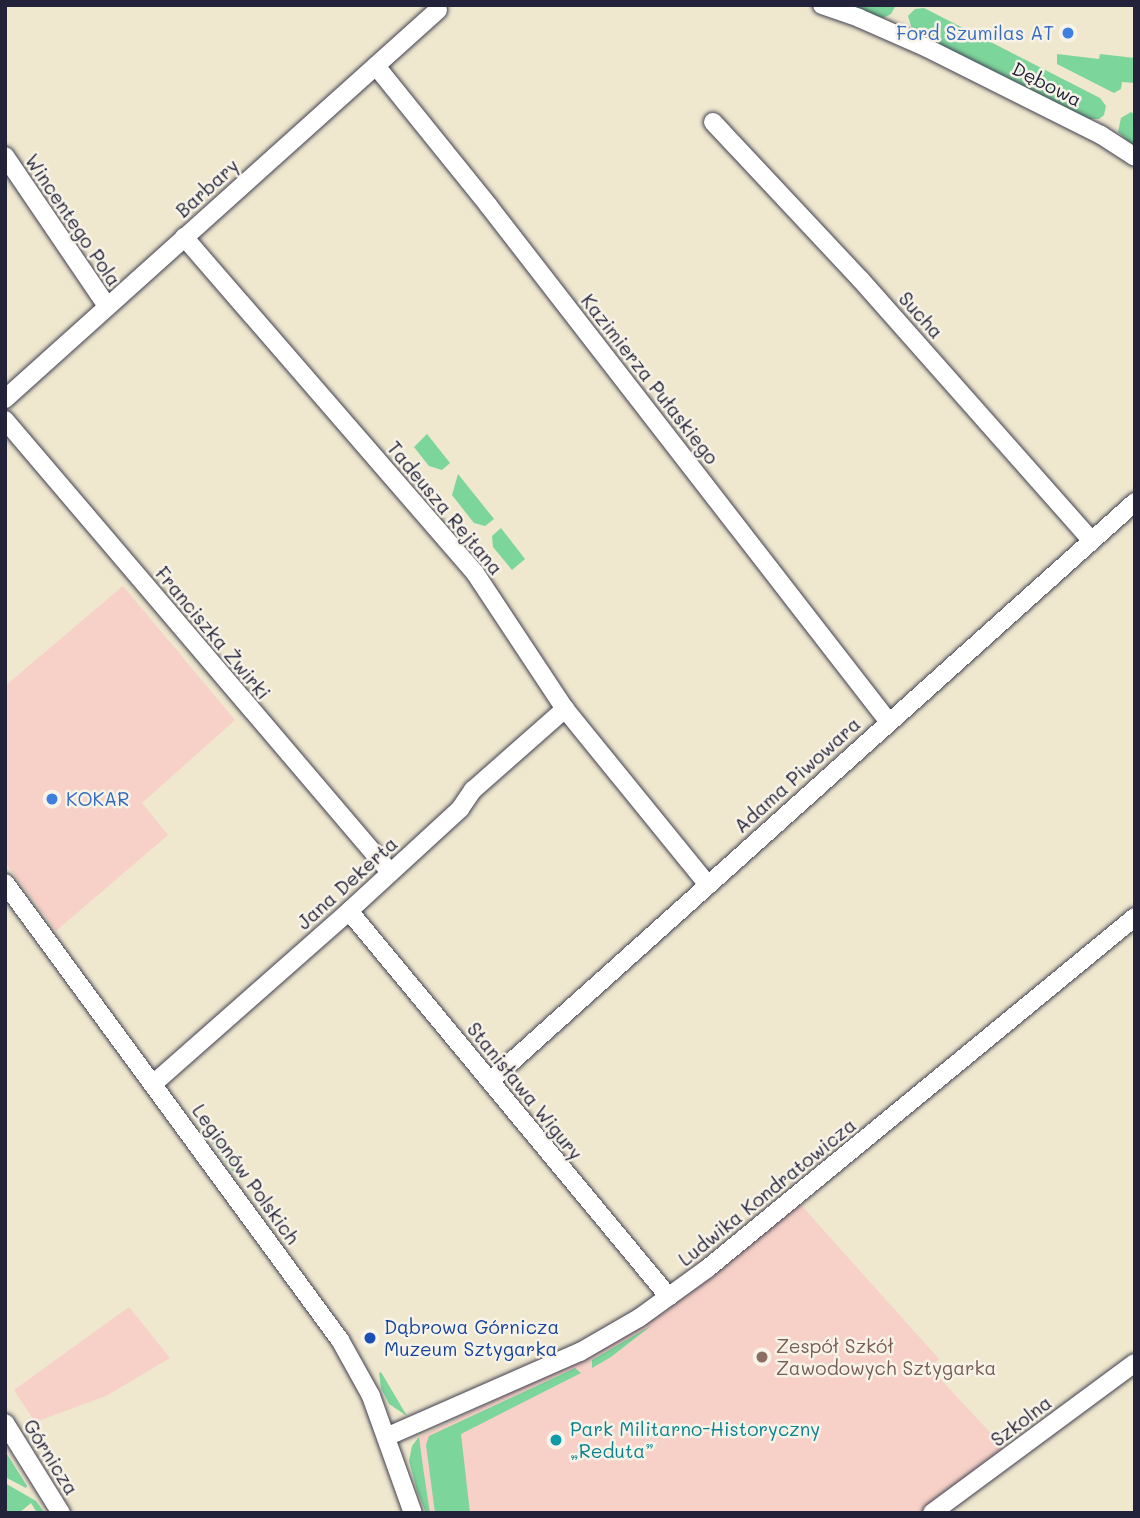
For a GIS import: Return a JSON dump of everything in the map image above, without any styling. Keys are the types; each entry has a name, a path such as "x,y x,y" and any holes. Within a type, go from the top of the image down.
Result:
{"street":[{"name":"Dębowa","path":"822,5 927,48 1089,129 1135,157"},
{"name":"Barbary","path":"5,399 438,10"},
{"name":"Kazimierza Pułaskiego","path":"376,66 496,216 888,721"},
{"name":"Sucha","path":"713,122 861,280 1091,540"},
{"name":"Wincentego Pola","path":"5,156 107,306"},
{"name":"Tadeusza Rejtana","path":"184,237 475,573 565,709 708,885"},
{"name":"Franciszka Żwirki","path":"5,419 390,872"},
{"name":"Adama Piwowara","path":"490,1081 1135,502"},
{"name":"Jana Dekerta","path":"153,1084 349,911 460,809 473,790 565,709"},
{"name":"Legionów Polskich","path":"5,884 330,1325 366,1385 413,1513"},
{"name":"Stanisława Wigury","path":"349,911 669,1297"},
{"name":"Ludwika Kondratowicza","path":"386,1437 580,1352 624,1328 669,1297 708,1268 1135,917"},
{"name":"Szkolna","path":"932,1513 1135,1363"},
{"name":"Górnicza","path":"5,1423 61,1513"}],"shaded area":[{"path":"123,586 235,720 142,803 168,835 56,931 5,862 5,686"},
{"name":"Zespół Szkół Zawodowych Sztygarka","path":"800,1204 939,1359 930,1368 1002,1445 1002,1452 921,1513 426,1513 409,1461 412,1446 419,1437 623,1338 685,1295"},
{"path":"129,1307 170,1358 106,1396 35,1422 14,1390"}],"green space":[{"path":"849,5 896,5 891,14 883,18"},
{"path":"924,8 1100,98 1106,106 1104,115 1099,119 1087,119 913,32 908,16 915,9"},
{"path":"1057,54 1099,59 1100,54 1135,58 1135,83 1122,82 1121,89 1114,93 1057,64"},
{"path":"1131,112 1135,115 1135,147 1118,132 1121,118"},
{"path":"427,434 450,463 442,470 429,466 414,447"},
{"path":"458,474 494,519 485,526 474,523 452,495"},
{"path":"501,528 525,559 512,570 493,547 492,536"},
{"path":"217,1137 241,1170 235,1174 211,1141"},
{"path":"652,1325 611,1357 592,1368 592,1360"},
{"path":"575,1368 581,1373 461,1434 470,1513 435,1513 426,1445 429,1436"},
{"path":"381,1372 407,1416 389,1404 381,1388"},
{"path":"419,1437 430,1513 426,1513 417,1491 409,1461 412,1446"},
{"path":"5,1451 27,1486 26,1488 5,1477"},
{"path":"5,1483 36,1501 45,1513 37,1513 31,1503 19,1513 5,1513"}],"place":[{"name":"Ford Szumilas AT","path":"1068,33"},
{"name":"KOKAR","path":"52,799"},
{"name":"Dąbrowa Górnicza Muzeum Sztygarka","path":"370,1338"},
{"name":"Zespół Szkół Zawodowych Sztygarka","path":"762,1357"},
{"name":"Park Militarno-Historyczny „Reduta”","path":"556,1440"}]}
